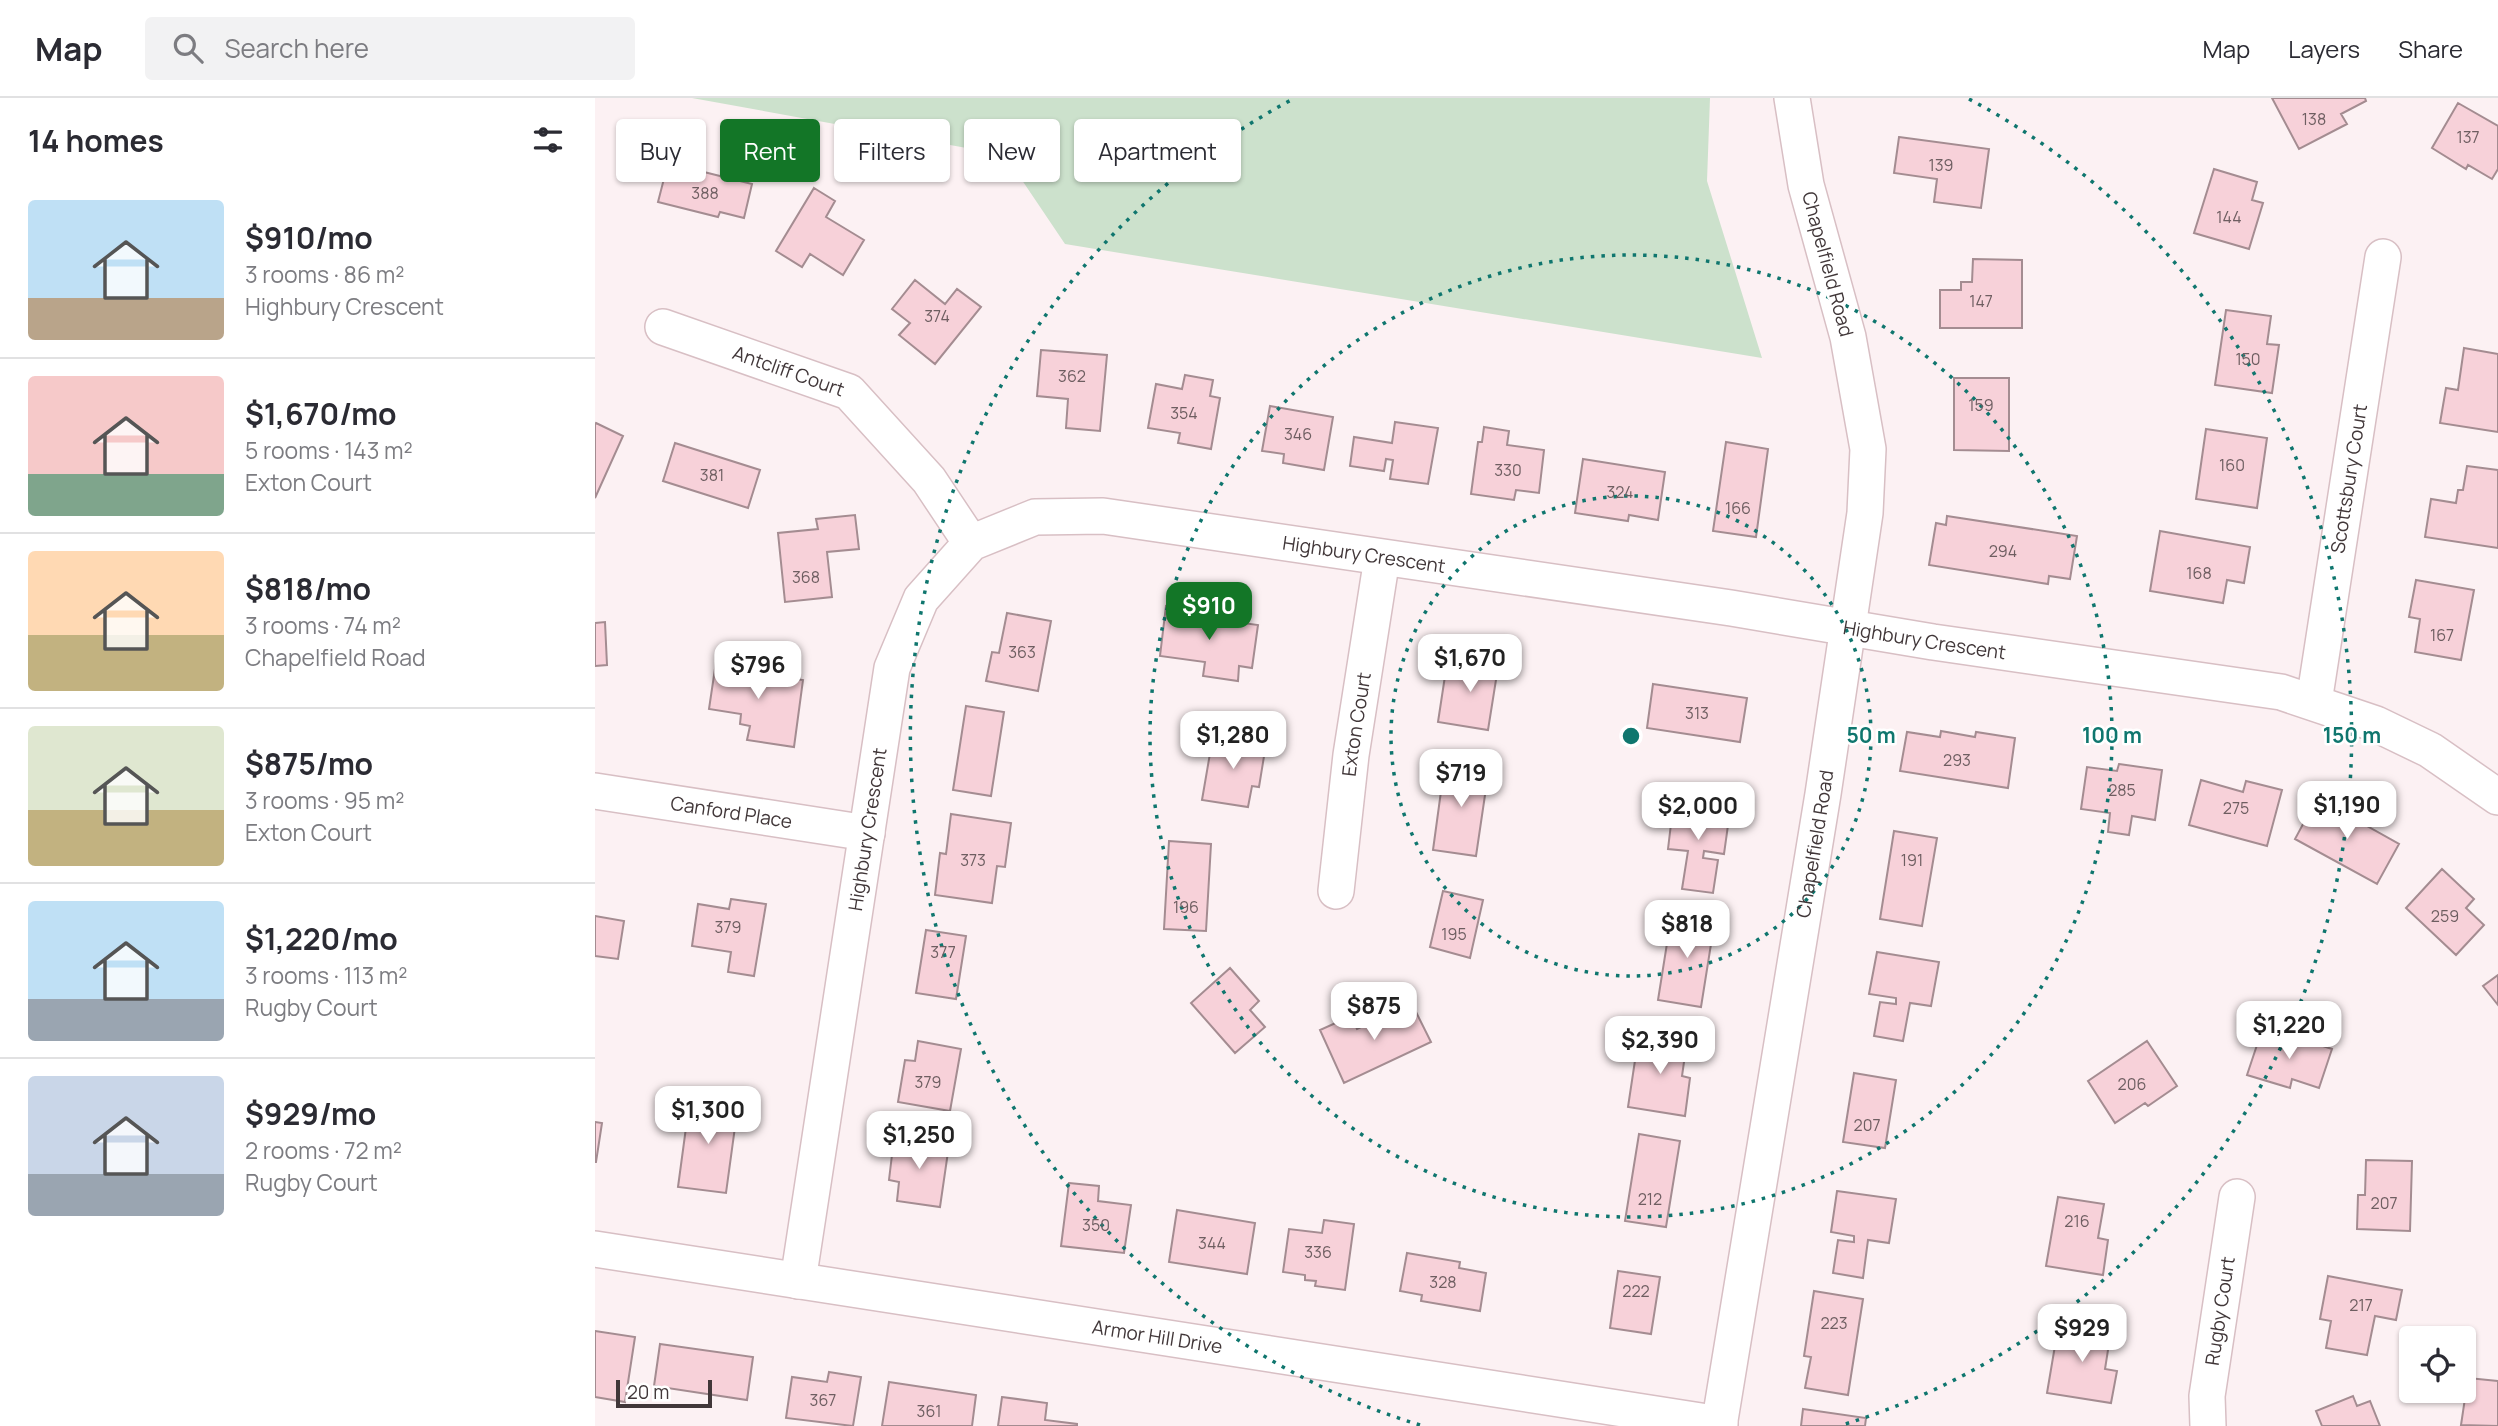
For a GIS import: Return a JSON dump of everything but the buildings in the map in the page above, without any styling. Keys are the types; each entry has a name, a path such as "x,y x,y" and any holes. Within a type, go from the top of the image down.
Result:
{"street":[{"name":"Chapelfield Road","path":"1719,1425 1783,1043 1865,513 1867,449 1848,337 1805,185 1792,98"},
{"name":"Scottsbury Court","path":"2314,702 2383,257"},
{"name":"Antcliff Court","path":"663,327 849,392 929,480 971,543"},
{"name":"Highbury Crescent","path":"799,1281 892,668 921,599 971,543 1035,517 1103,516 1705,604 2277,692 2364,718 2430,750 2498,797"},
{"name":"Exton Court","path":"1336,891 1351,755 1382,558"},
{"name":"Canford Place","path":"595,791 867,833"},
{"name":"Rugby Court","path":"2208,1426 2207,1396 2237,1198"},
{"name":"Armor Hill Drive","path":"595,1249 1719,1425"}],"green space":[{"path":"692,98 1710,98 1707,181 1762,358 1065,244 1023,182 1060,182 1060,119 964,119 964,148 950,145 950,119 834,119 834,124 820,121 820,119"}]}
